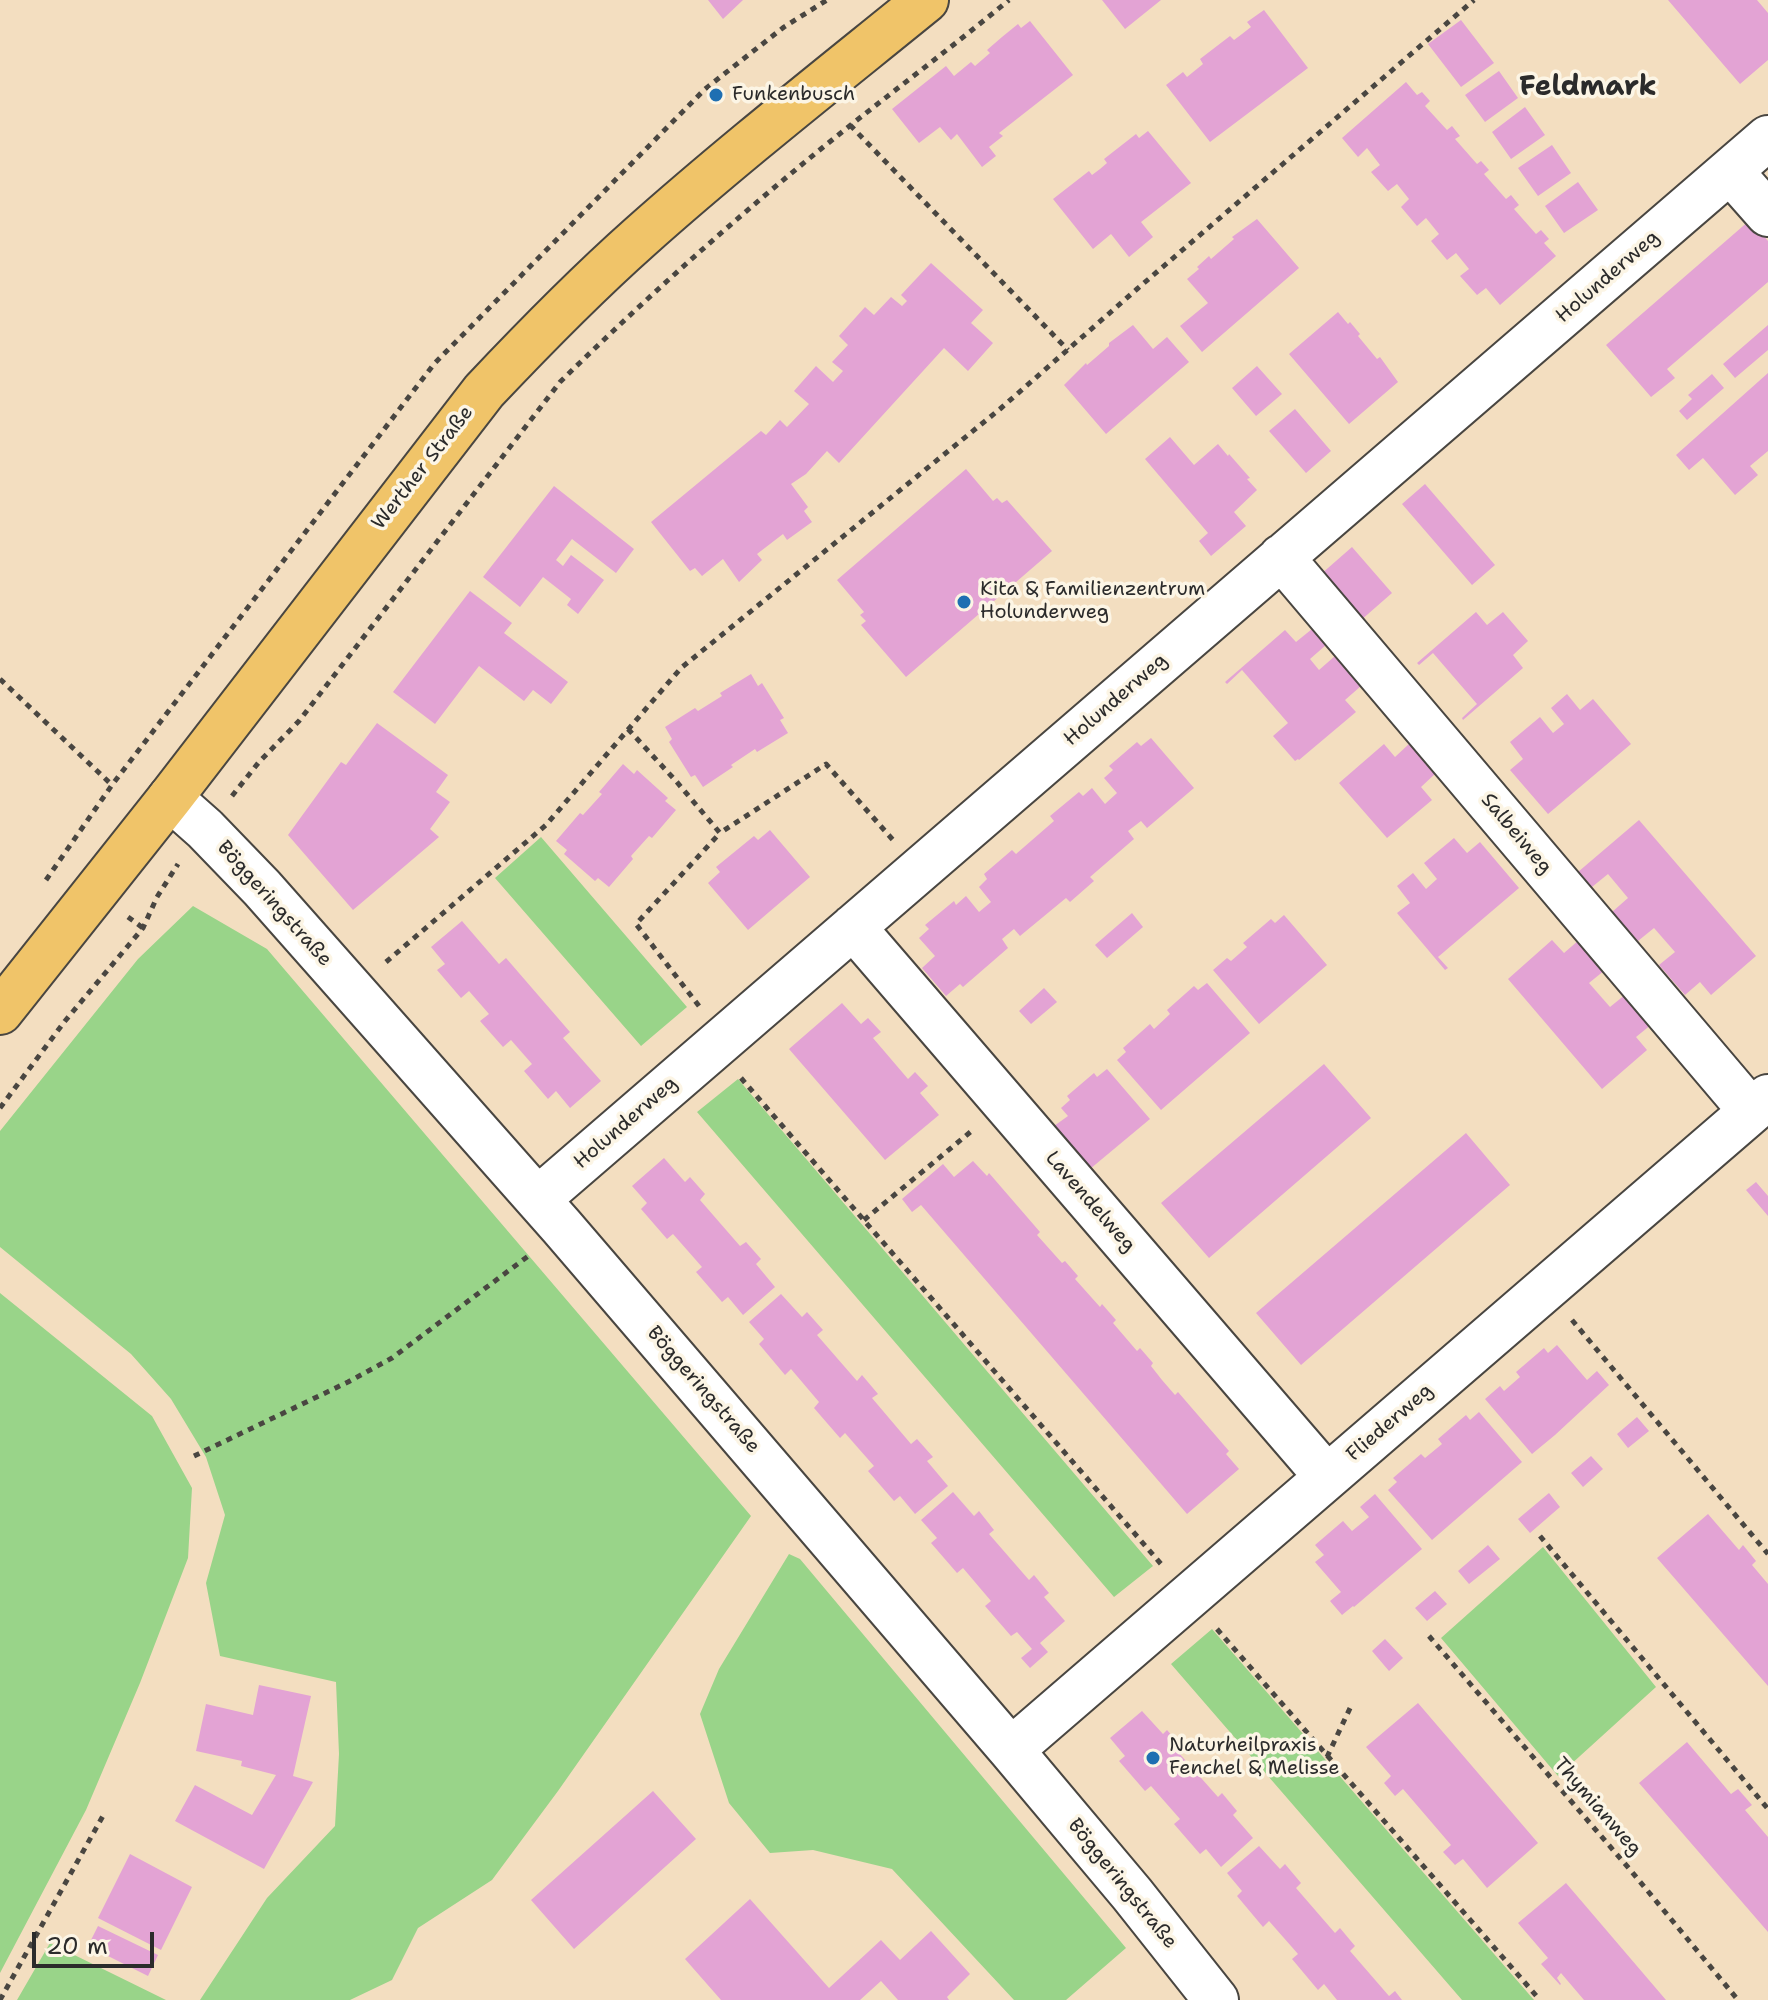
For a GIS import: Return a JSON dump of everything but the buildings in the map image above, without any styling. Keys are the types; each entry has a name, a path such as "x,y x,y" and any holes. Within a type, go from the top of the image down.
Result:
{"main road":[{"name":"Werther Straße","path":"0,1012 170,798 484,391 524,347 639,238 926,0"}],"street":[{"name":"Holunderweg","path":"550,1213 719,1043 1768,138"},
{"path":"1730,171 1768,214"},
{"name":"Salbeiweg","path":"1281,557 1760,1104"},
{"name":"Böggeringstraße","path":"170,798 262,888 550,1213 1011,1750 1216,2000"},
{"name":"Lavendelweg","path":"853,927 1327,1477"},
{"name":"Fliederweg","path":"1011,1750 1760,1104"}],"path":[{"path":"0,1108 65,1021 143,928 170,874 259,762 299,721 560,382 716,236 1009,0"},
{"path":"351,989 546,825 681,668 1000,409 1474,0"},
{"path":"850,125 1068,350"},
{"path":"0,679 112,785"},
{"path":"628,729 720,833"},
{"path":"919,870 826,764 720,833 636,924 719,1043 864,1220 1540,2000"},
{"path":"864,1220 1005,1104"},
{"path":"194,1456 392,1358 531,1254 550,1213"},
{"path":"1546,1289 1768,1554"},
{"path":"1540,1536 1768,1809"},
{"name":"Thymianweg","path":"1429,1636 1738,2000"},
{"path":"1327,1757 1352,1704"},
{"path":"0,2000 104,1814"}],"green space":[{"path":"541,837 687,1007 641,1046 495,878"},
{"path":"193,906 267,949 751,1516 492,1880 418,1928 392,1980 350,2000 200,2000 267,1898 335,1826 339,1754 336,1682 220,1656 206,1583 225,1515 206,1457 171,1399 131,1354 0,1247 0,1131 138,959"},
{"path":"738,1079 1153,1566 1114,1597 697,1112"},
{"path":"0,1293 152,1416 192,1488 188,1558 140,1683 86,1810 0,1973"},
{"path":"1543,1547 1656,1687 1558,1776 1441,1638"},
{"path":"789,1554 800,1559 1126,1948 1066,2000 1014,2000 892,1869 813,1850 770,1853 729,1803 700,1714 719,1669"},
{"path":"1212,1629 1534,2000 1462,2000 1171,1664"},
{"path":"50,1943 166,2000 17,2000"}],"place":[{"name":"Funkenbusch","path":"716,95"},
{"name":"Kita & Familienzentrum Holunderweg","path":"964,602"},
{"name":"Naturheilpraxis Fenchel & Melisse","path":"1153,1758"}],"district":[{"name":"Feldmark","path":"1588,88"}]}
